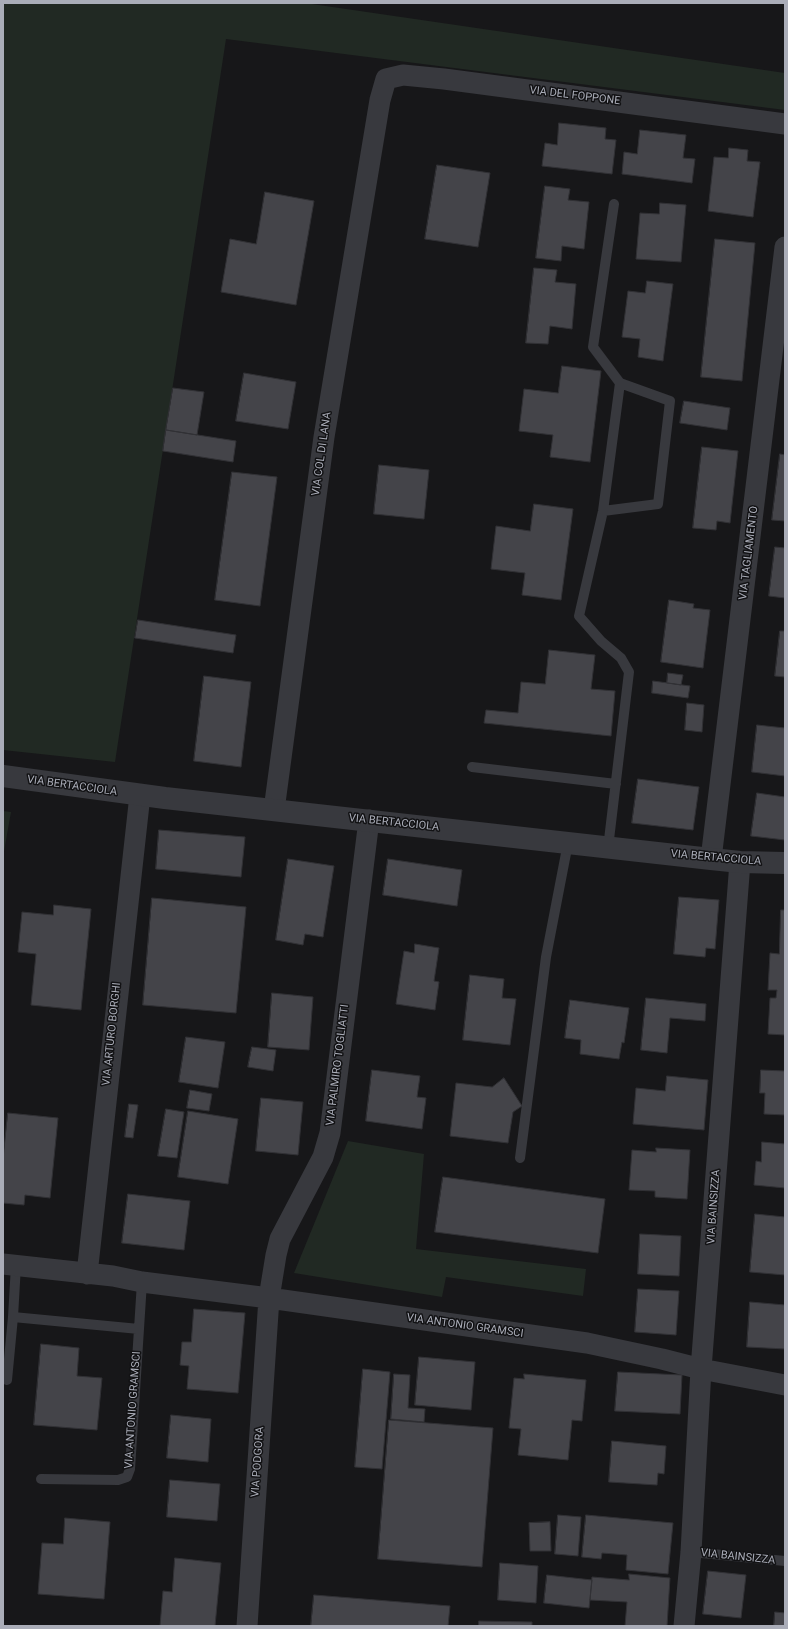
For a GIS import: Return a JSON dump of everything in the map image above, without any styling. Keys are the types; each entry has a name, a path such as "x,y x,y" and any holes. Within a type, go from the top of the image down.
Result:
{"street":[{"name":"VIA DEL FOPPONE","path":"380,100 386,79 403,75 785,124"},
{"name":"VIA COL DI LANA","path":"274,810 324,437 380,100"},
{"name":"VIA TAGLIAMENTO","path":"711,859 785,247"},
{"name":"VIA BERTACCIOLA","path":"3,776 140,795 608,848 740,862 785,863"},
{"name":"VIA ARTURO BORGHI","path":"86,1274 140,795"},
{"name":"VIA PALMIRO TOGLIATTI","path":"269,1298 280,1239 323,1157 330,1132 369,820"},
{"name":"VIA BAINSIZZA","path":"684,1626 691,1552 701,1369 740,862"},
{"name":"VIA ANTONIO GRAMSCI","path":"9,1264 113,1276 142,1282 269,1298 587,1343 701,1369 785,1385"},
{"name":"VIA PODGORA","path":"248,1626 269,1298"}],"lane":[{"path":"603,511 658,504 670,400 620,383 593,347 614,204"},
{"path":"608,848 629,672 621,658 601,641 579,616 603,511 620,383"},
{"path":"472,767 616,784"},
{"path":"520,1158 546,957 568,843"},
{"name":"VIA ANTONIO GRAMSCI","path":"7,1380 13,1317 9,1264"},
{"name":"VIA ANTONIO GRAMSCI","path":"42,1479 118,1480 127,1477 130,1470 142,1282"},
{"path":"13,1317 139,1329"},
{"name":"VIA BAINSIZZA","path":"691,1552 785,1561"}],"shaded area":[{"path":"3,3 305,3 785,73 785,110 226,39 115,762 3,750"},
{"path":"3,811 11,812 3,857"},
{"path":"348,1141 424,1154 416,1249 586,1269 583,1296 446,1277 442,1297 294,1273"}],"building":[{"path":"559,123 606,128 605,139 616,140 612,174 542,166 545,143 557,145"},
{"path":"640,130 686,135 683,158 695,159 692,183 622,174 624,152 637,154"},
{"path":"729,148 748,150 747,161 760,162 753,217 708,211 714,157 728,158"},
{"path":"437,165 490,173 478,247 425,239"},
{"path":"545,186 570,189 568,200 589,202 584,249 562,246 561,261 536,258"},
{"path":"265,192 314,201 296,305 221,292 230,239 256,244"},
{"path":"660,203 686,205 681,262 636,259 640,213 659,214"},
{"path":"715,239 755,243 742,381 701,377"},
{"path":"534,268 557,270 555,282 576,284 572,329 550,326 548,344 526,343"},
{"path":"647,281 673,284 663,361 638,357 640,339 622,337 628,291 645,293"},
{"path":"562,366 601,371 590,462 550,457 553,435 519,431 524,389 558,393"},
{"path":"244,373 296,382 288,429 236,421"},
{"path":"173,388 204,392 197,435 166,430"},
{"path":"684,401 730,408 727,430 680,423"},
{"path":"166,430 236,441 233,462 163,451"},
{"path":"702,447 738,451 730,523 717,521 716,530 693,528"},
{"path":"780,454 785,455 785,521 772,520"},
{"path":"379,465 429,470 424,519 374,514"},
{"path":"232,472 277,477 260,606 215,600"},
{"path":"534,504 573,509 561,600 522,595 525,573 491,569 496,526 530,531"},
{"path":"775,547 785,548 785,598 769,596"},
{"path":"669,600 694,604 693,608 710,610 703,668 661,662"},
{"path":"138,620 236,635 233,653 135,638"},
{"path":"780,631 785,631 785,677 775,676"},
{"path":"549,650 595,655 591,689 615,691 611,736 484,723 486,710 518,713 521,682 545,684"},
{"path":"668,673 683,675 681,685 667,683"},
{"path":"204,676 251,682 241,767 194,761"},
{"path":"653,681 690,686 688,698 652,693"},
{"path":"687,703 704,705 702,732 685,730"},
{"path":"757,725 785,728 785,776 752,772"},
{"path":"638,779 699,787 693,830 632,823"},
{"path":"757,793 785,797 785,840 751,836"},
{"path":"159,830 245,837 241,877 156,869"},
{"path":"288,859 334,866 323,937 305,934 303,945 276,940"},
{"path":"388,859 462,870 457,906 383,895"},
{"path":"679,897 719,900 715,949 706,948 705,957 674,954"},
{"path":"152,898 246,907 236,1013 143,1005"},
{"path":"54,905 91,909 81,1010 31,1005 36,954 18,952 22,912 53,915"},
{"path":"781,910 785,910 785,1035 768,1034 770,998 776,998 777,990 768,990 770,953 779,954"},
{"path":"415,944 439,948 434,981 439,982 435,1010 396,1004 404,951 414,953"},
{"path":"470,975 504,979 502,998 516,999 510,1045 463,1040"},
{"path":"272,993 313,997 309,1050 268,1047"},
{"path":"646,998 706,1004 705,1021 670,1018 667,1053 641,1050"},
{"path":"570,1000 629,1008 624,1043 622,1042 619,1059 580,1054 581,1040 565,1038"},
{"path":"186,1037 225,1042 218,1088 179,1082"},
{"path":"252,1047 276,1050 273,1071 248,1067"},
{"path":"372,1070 420,1076 417,1097 426,1098 422,1129 366,1121"},
{"path":"761,1070 785,1071 785,1115 764,1114 765,1093 760,1093"},
{"path":"667,1076 708,1080 704,1130 633,1124 636,1088 665,1091"},
{"path":"504,1078 522,1106 513,1112 508,1143 450,1136 456,1083 492,1087"},
{"path":"190,1090 212,1094 209,1111 187,1108"},
{"path":"261,1098 303,1102 298,1155 256,1151"},
{"path":"129,1104 138,1105 133,1138 125,1137"},
{"path":"166,1109 184,1112 177,1158 158,1156"},
{"path":"188,1111 238,1119 228,1184 178,1177"},
{"path":"8,1113 58,1118 50,1198 25,1195 24,1205 3,1203 3,1159"},
{"path":"762,1142 785,1144 785,1188 754,1185 756,1161 761,1162"},
{"path":"656,1148 690,1150 687,1199 655,1197 655,1191 629,1190 632,1150 656,1152"},
{"path":"443,1177 605,1199 598,1253 435,1232"},
{"path":"128,1194 190,1201 184,1250 122,1243"},
{"path":"755,1214 785,1217 785,1275 750,1272"},
{"path":"640,1234 681,1236 679,1276 638,1274"},
{"path":"638,1289 679,1291 676,1335 635,1332"},
{"path":"750,1302 785,1305 785,1349 747,1347"},
{"path":"194,1309 245,1313 238,1393 187,1389 189,1366 180,1365 182,1342 191,1342"},
{"path":"41,1344 79,1348 77,1376 102,1378 97,1430 34,1425"},
{"path":"419,1357 475,1362 471,1410 415,1405"},
{"path":"363,1369 390,1372 382,1469 355,1467"},
{"path":"618,1372 682,1375 680,1414 615,1411"},
{"path":"394,1374 410,1375 408,1408 425,1409 424,1422 391,1419"},
{"path":"524,1374 586,1380 582,1421 572,1420 568,1460 518,1455 521,1429 509,1428 514,1378 524,1379"},
{"path":"171,1415 211,1419 208,1462 167,1458"},
{"path":"389,1420 493,1428 482,1567 378,1559"},
{"path":"612,1441 666,1446 664,1474 658,1473 657,1485 609,1482"},
{"path":"170,1480 220,1484 217,1521 167,1517"},
{"path":"558,1515 581,1517 578,1556 555,1554"},
{"path":"586,1515 673,1523 668,1574 626,1570 627,1555 602,1553 601,1559 582,1557"},
{"path":"65,1518 110,1522 104,1599 38,1594 42,1543 63,1544"},
{"path":"550,1522 551,1551 530,1551 529,1523"},
{"path":"175,1558 221,1563 215,1626 160,1626 163,1591 172,1592"},
{"path":"500,1563 538,1566 536,1603 498,1600"},
{"path":"708,1571 746,1575 741,1618 703,1614"},
{"path":"629,1574 670,1578 667,1626 625,1626 627,1602 590,1600 592,1577 629,1580"},
{"path":"547,1575 592,1580 589,1608 544,1603"},
{"path":"314,1595 450,1606 448,1626 311,1626"},
{"path":"775,1612 785,1613 785,1626 774,1626"},
{"path":"479,1621 532,1622 532,1626 479,1626"}]}
